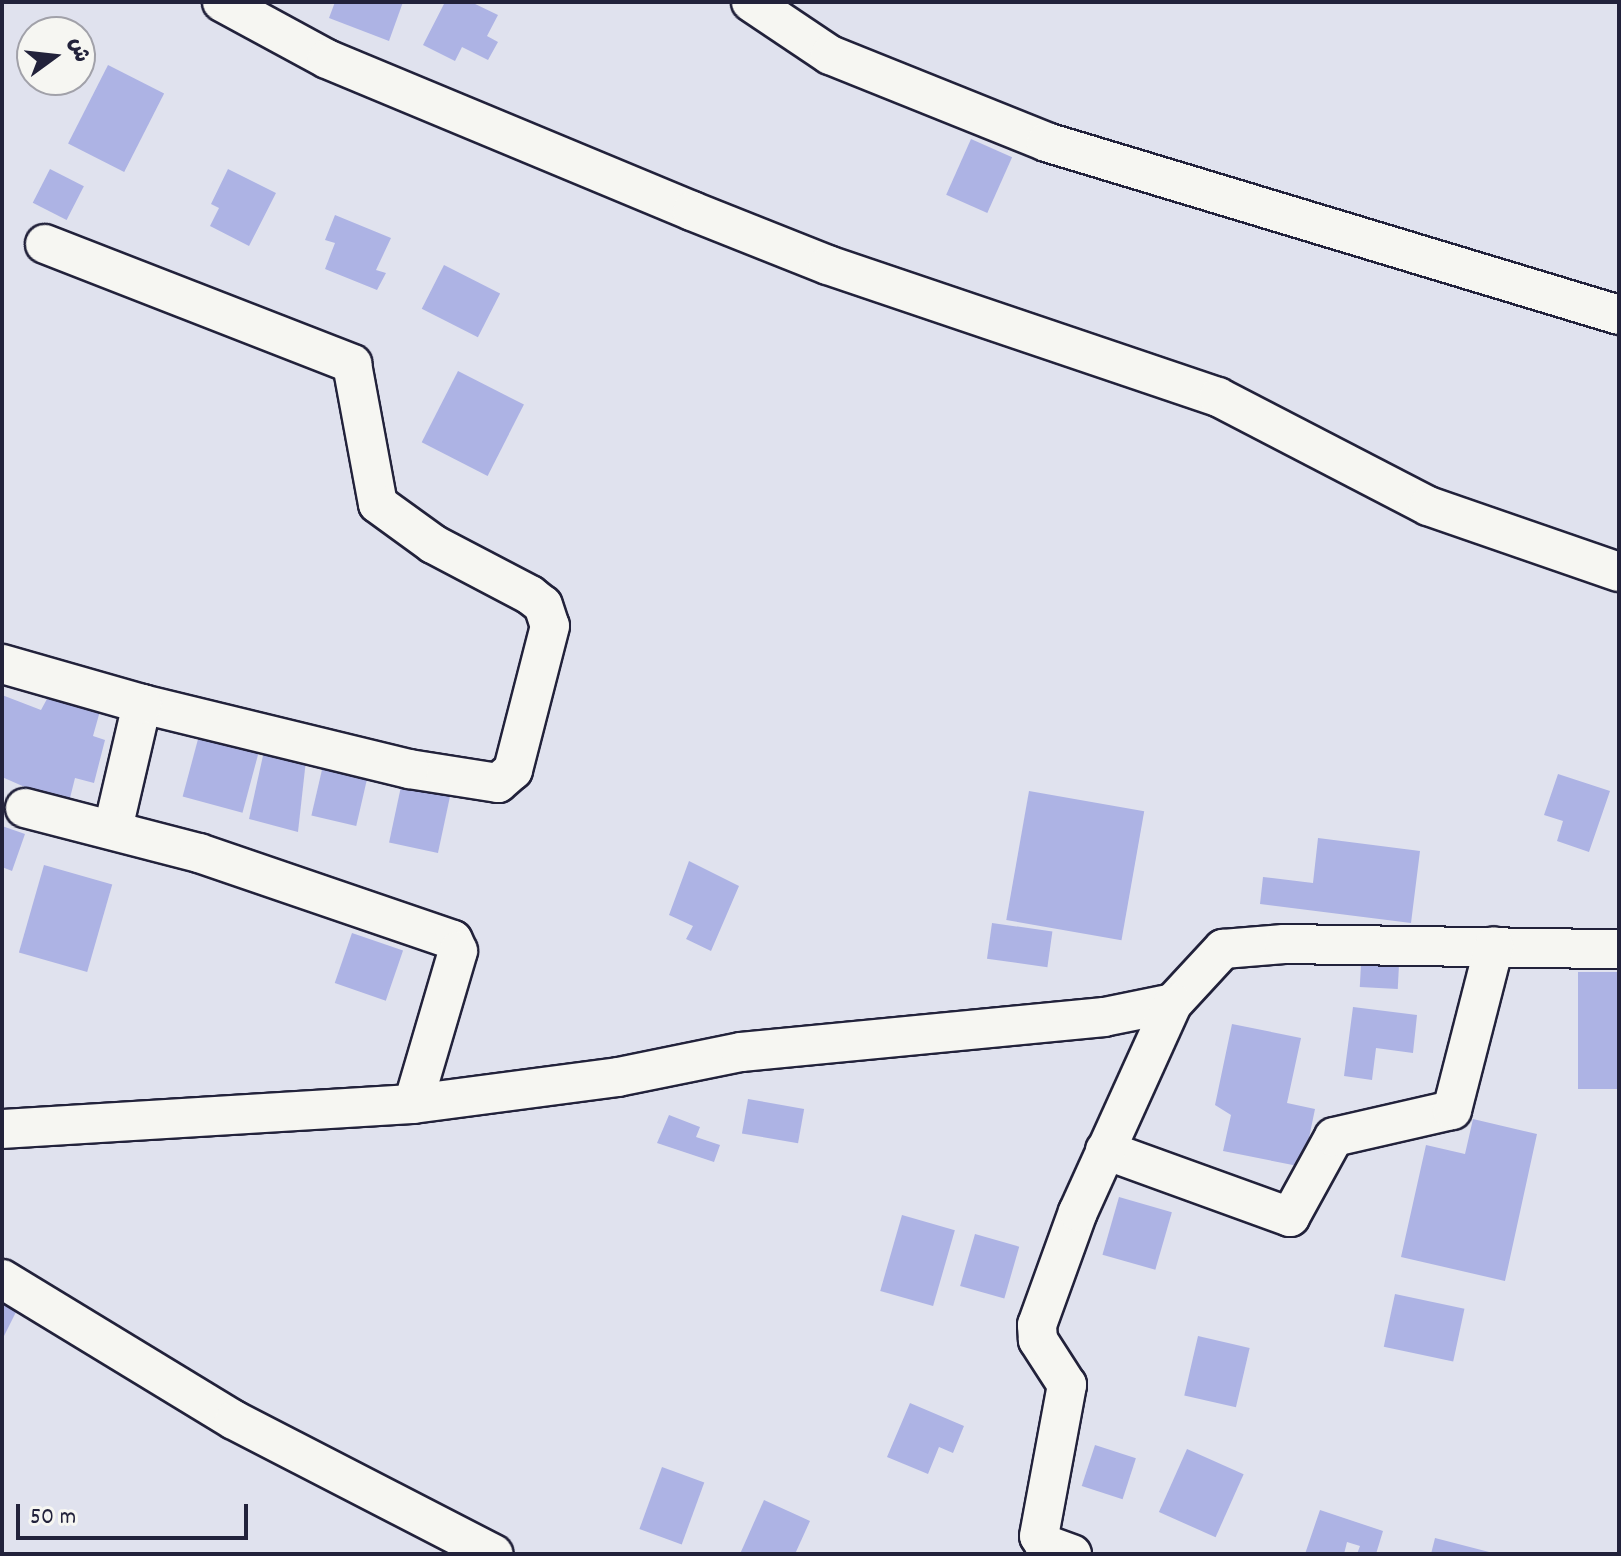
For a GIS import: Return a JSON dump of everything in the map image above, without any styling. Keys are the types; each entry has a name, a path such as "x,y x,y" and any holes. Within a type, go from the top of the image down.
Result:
{"street":[{"path":"222,2 327,59 692,211 828,265 1218,397 1428,506 1619,572"},
{"path":"751,2 830,55 1046,142 1619,315"},
{"path":"2,664 142,704 409,769 498,783 513,770 550,626 543,605 530,595 433,544 378,504 352,364 45,244"},
{"path":"113,829 142,704"},
{"path":"25,808 113,829 453,940 458,951 413,1104"},
{"path":"1072,1554 1039,1536 1067,1385 1036,1330 1105,1150 1173,1003 1223,949 1494,946 1619,949"},
{"path":"1105,1150 1290,1217 1334,1137 1452,1110 1494,946"},
{"path":"2,1129 413,1104 588,1082 741,1052 1104,1017 1173,1003"},
{"path":"2,1279 234,1420 494,1554"}],"building":[{"path":"335,2 403,2 389,41 329,18"},
{"path":"445,2 471,2 498,15 487,36 498,42 488,60 462,47 455,61 423,45"},
{"path":"108,65 164,94 124,172 68,143 92,96 96,96 96,89"},
{"path":"971,139 1012,157 987,213 946,195"},
{"path":"50,169 84,186 67,220 33,203"},
{"path":"228,169 276,193 249,246 210,226 219,208 211,204"},
{"path":"335,215 391,238 376,270 386,273 377,290 325,269 335,243 325,240"},
{"path":"444,265 500,294 478,337 422,309"},
{"path":"458,371 524,405 488,476 422,442"},
{"path":"54,686 100,711 93,736 105,740 94,783 75,778 68,806 2,777 2,695 41,710"},
{"path":"201,728 261,744 243,813 183,797"},
{"path":"264,751 306,760 298,832 249,819"},
{"path":"324,761 369,771 356,826 311,816"},
{"path":"1558,774 1610,791 1589,852 1557,841 1563,821 1544,815"},
{"path":"403,777 452,787 438,853 389,843"},
{"path":"1029,791 1144,811 1121,940 1006,920"},
{"path":"2,826 25,834 12,871 2,867"},
{"path":"1318,838 1420,851 1411,923 1260,904 1263,877 1313,883"},
{"path":"689,861 739,886 711,951 686,939 693,926 669,915"},
{"path":"44,865 112,885 87,972 19,952"},
{"path":"992,923 1052,931 1047,967 987,959"},
{"path":"352,933 403,951 386,1001 335,983"},
{"path":"1361,964 1399,966 1398,989 1360,987"},
{"path":"1578,972 1619,972 1619,1089 1578,1089"},
{"path":"1353,1007 1417,1015 1413,1053 1376,1048 1372,1080 1344,1076"},
{"path":"1232,1024 1301,1038 1287,1103 1315,1109 1303,1167 1223,1151 1231,1115 1215,1105"},
{"path":"748,1099 804,1109 798,1143 742,1133"},
{"path":"669,1115 700,1127 696,1137 720,1145 714,1162 657,1143"},
{"path":"1473,1119 1537,1134 1505,1281 1401,1257 1426,1145 1465,1154"},
{"path":"1119,1197 1172,1212 1155,1270 1102,1255"},
{"path":"902,1215 955,1230 933,1306 880,1291"},
{"path":"975,1234 1019,1247 1004,1299 960,1286"},
{"path":"1395,1294 1464,1309 1453,1362 1384,1347"},
{"path":"2,1301 18,1308 2,1340"},
{"path":"1198,1336 1250,1348 1236,1407 1184,1395"},
{"path":"910,1403 964,1426 953,1453 939,1447 928,1474 887,1457"},
{"path":"1095,1445 1136,1458 1123,1499 1082,1486"},
{"path":"1187,1449 1244,1474 1216,1537 1159,1512"},
{"path":"662,1467 704,1482 682,1544 639,1529"},
{"path":"764,1500 810,1521 795,1554 740,1554"},
{"path":"1320,1510 1383,1531 1376,1554 1357,1554 1360,1546 1347,1542 1344,1554 1305,1554"},
{"path":"1435,1538 1493,1553 1493,1554 1431,1554"}]}
